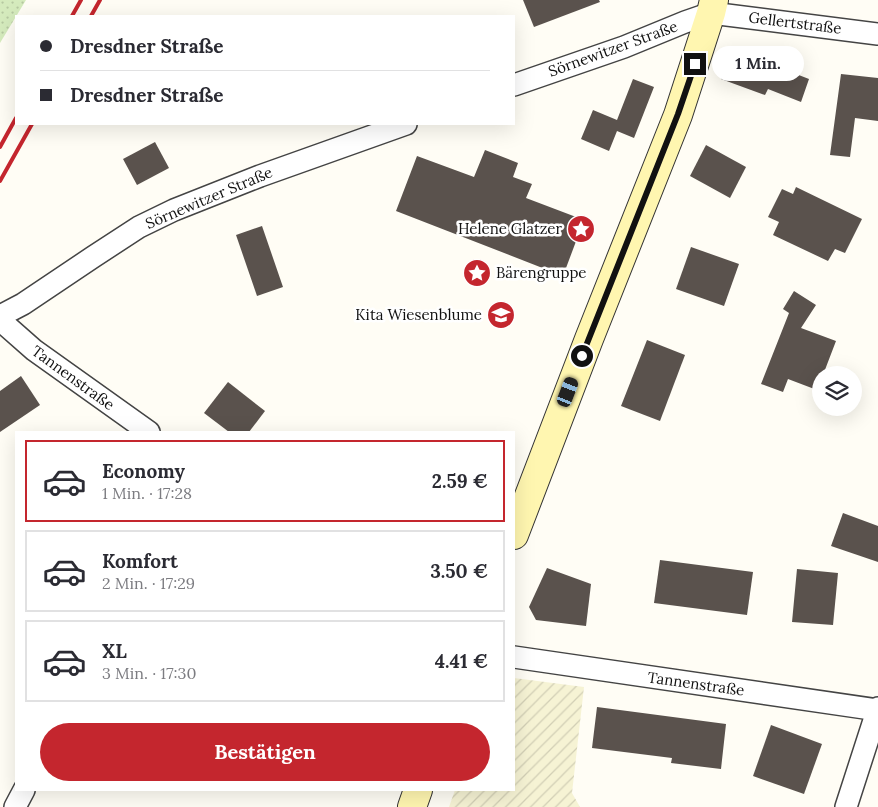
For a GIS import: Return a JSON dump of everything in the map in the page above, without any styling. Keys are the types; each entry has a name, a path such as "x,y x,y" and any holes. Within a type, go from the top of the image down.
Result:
{"main road":[{"path":"515,532 595,321 678,114 713,6"},
{"path":"412,807 418,791"}],"street":[{"name":"Gellertstraße","path":"713,6 878,34"},
{"name":"Sörnewitzer Straße","path":"515,86 624,47 685,22 713,6"},
{"name":"Sörnewitzer Straße","path":"0,316 23,304 139,227 174,210 260,176 403,125"},
{"name":"Tannenstraße","path":"0,320 34,350 147,431"},
{"name":"Tannenstraße","path":"515,657 878,709"},
{"path":"846,807 878,709"},
{"path":"16,807 24,791"}],"shaded area":[{"path":"515,678 584,687 572,793 580,807 449,807 455,791 515,791"}],"green space":[{"path":"0,0 26,0 17,15 15,15 15,18 0,43"}],"building":[{"path":"523,0 599,0 600,2 534,27"},
{"path":"732,49 809,79 801,102 768,89 765,95 721,79"},
{"path":"841,74 878,78 878,121 855,118 850,157 830,155"},
{"path":"633,79 654,87 634,138 617,131 609,151 581,139 593,110 617,120"},
{"path":"155,142 169,168 137,185 123,159"},
{"path":"706,145 746,167 730,198 690,176"},
{"path":"485,150 518,163 513,177 532,184 526,198 584,220 563,276 396,211 417,156 474,177"},
{"path":"796,187 862,219 845,253 835,249 828,261 773,235 779,222 768,217 782,189 793,194"},
{"path":"262,226 283,287 257,296 236,235"},
{"path":"691,247 739,264 724,306 676,289"},
{"path":"794,291 816,305 801,328 836,341 826,366 812,366 812,388 788,379 783,392 761,384 789,313 783,309"},
{"path":"647,340 685,355 660,421 621,406"},
{"path":"21,376 40,405 0,432 0,391"},
{"path":"228,382 265,411 250,431 228,431 204,413"},
{"path":"843,513 878,526 878,562 831,546"},
{"path":"660,560 753,572 747,615 654,603"},
{"path":"547,568 591,584 586,626 536,620 529,607"},
{"path":"797,569 838,573 833,625 792,622"},
{"path":"597,707 726,724 721,769 671,763 672,758 592,748"},
{"path":"771,725 822,744 804,794 753,776"}],"railway":[{"path":"73,15 81,0"},
{"path":"92,15 100,0"},
{"path":"0,147 15,120"},
{"path":"0,181 31,125"}],"place":[{"name":"Helene Glatzer","path":"581,229"},
{"name":"Bärengruppe","path":"477,273"},
{"name":"Kita Wiesenblume","path":"501,315"}],"route":[{"path":"582,356 678,114 695,64"}]}
